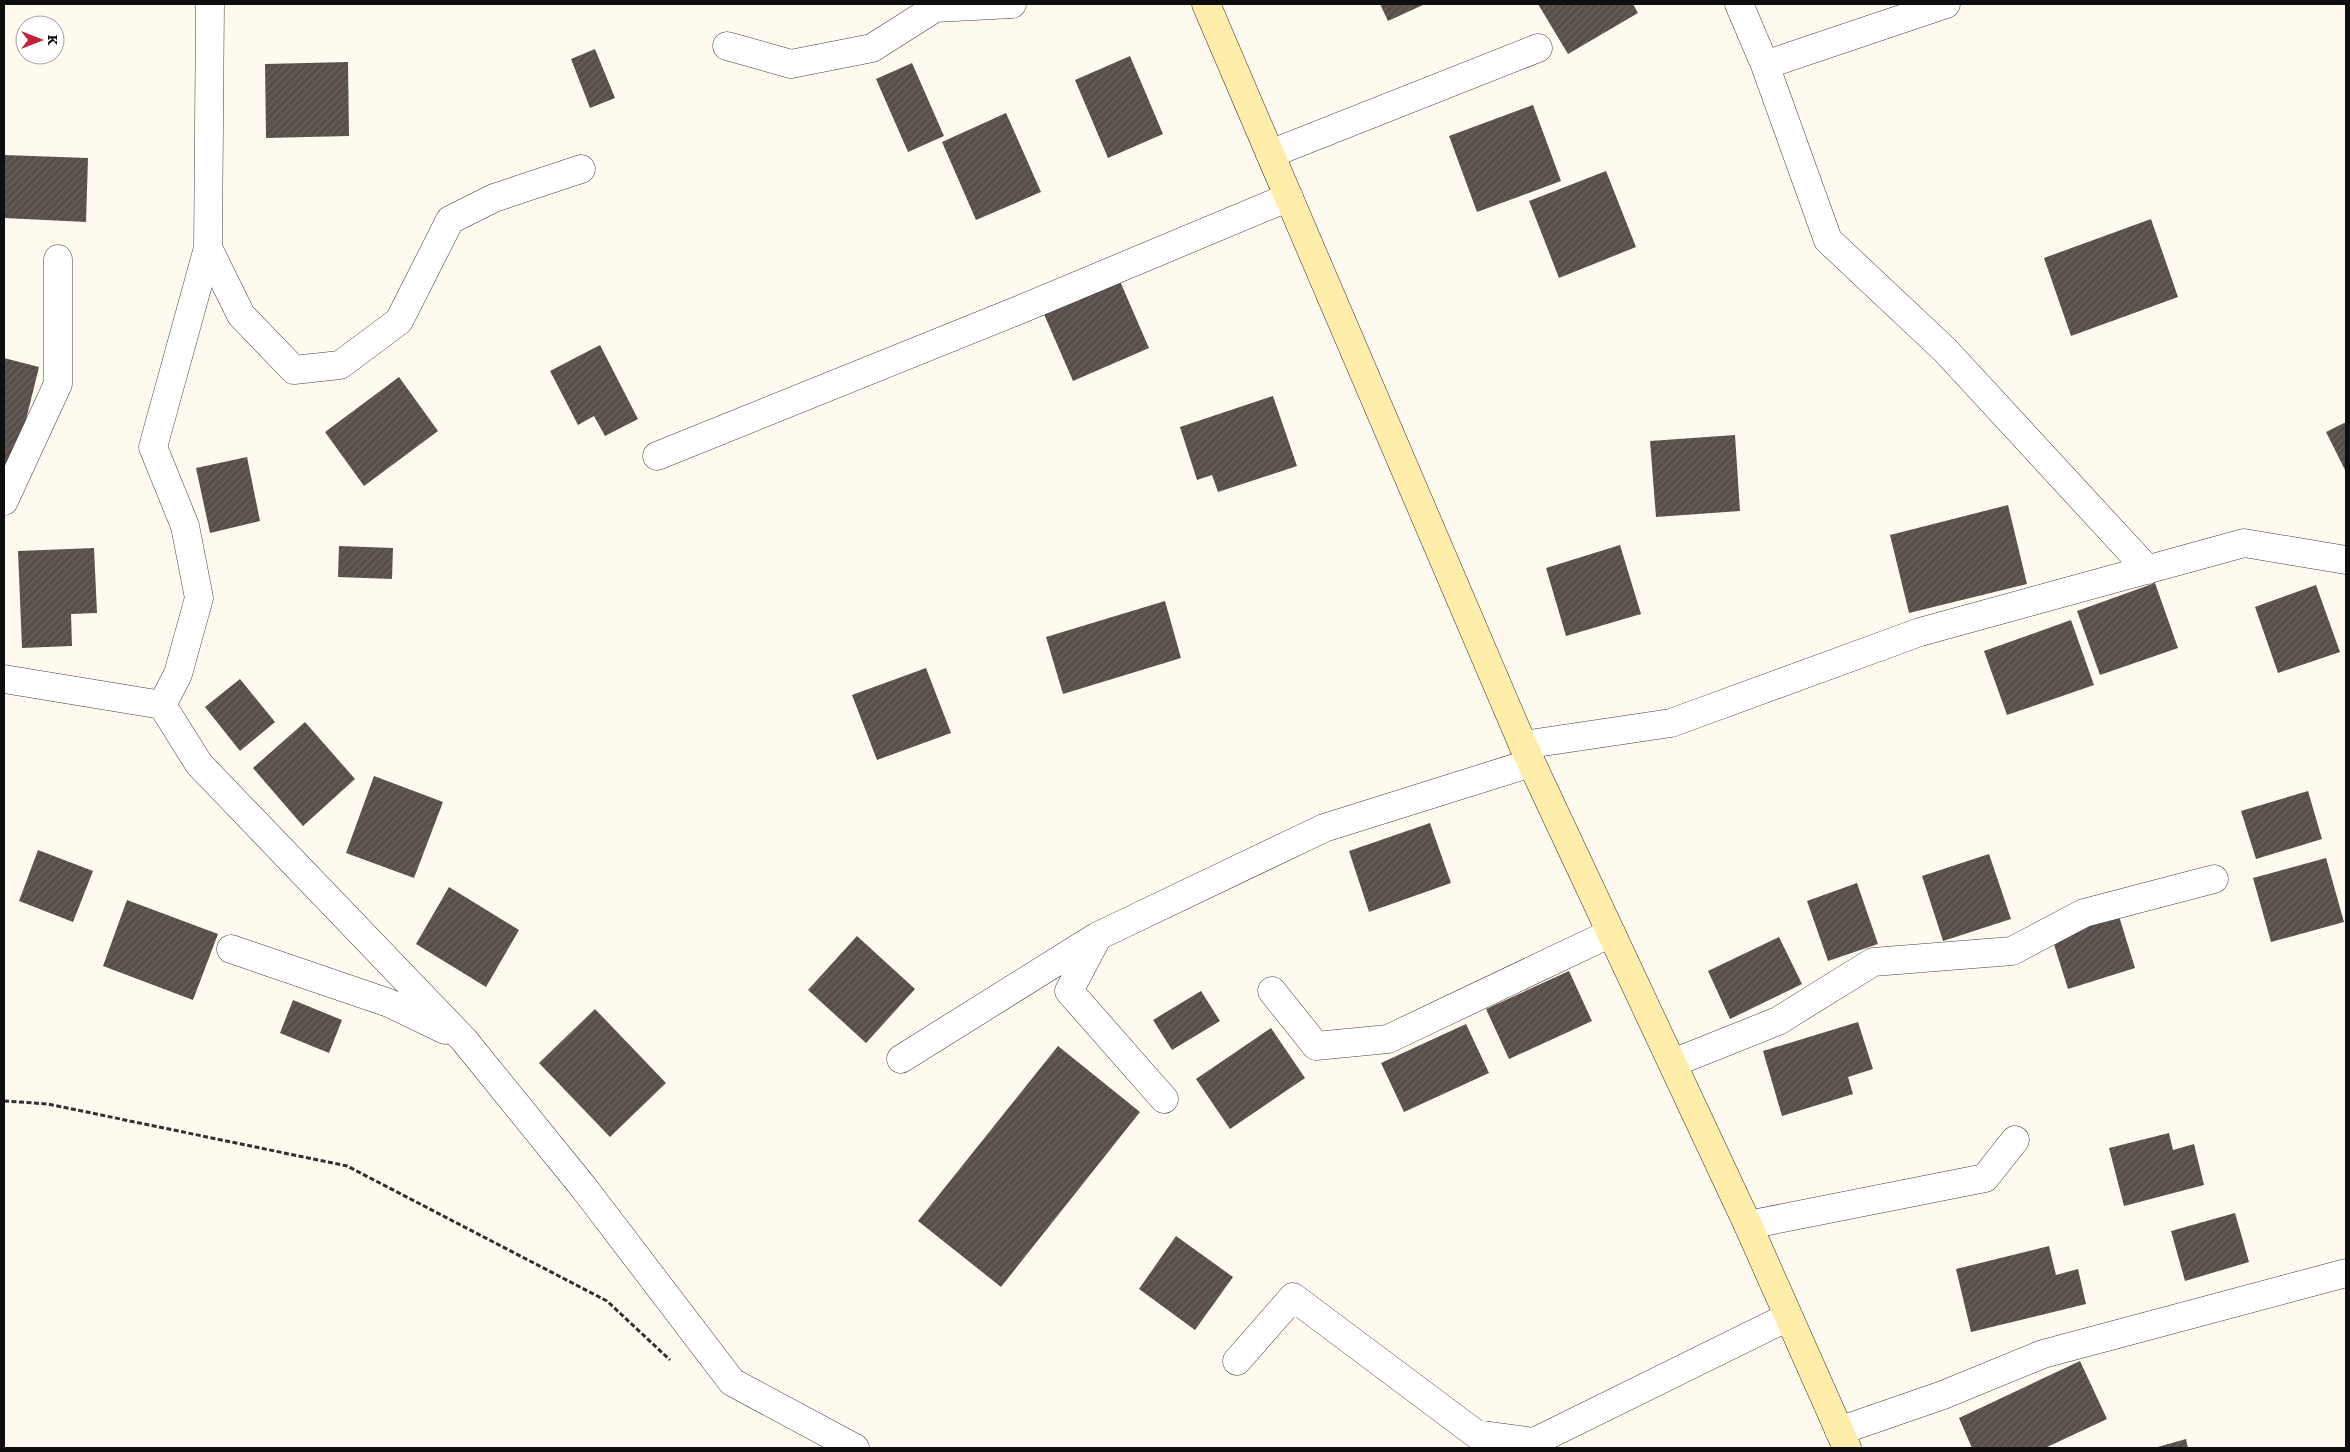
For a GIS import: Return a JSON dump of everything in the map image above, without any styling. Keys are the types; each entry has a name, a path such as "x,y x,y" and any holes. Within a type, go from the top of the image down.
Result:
{"street":[{"path":"162,704 178,674 199,598 185,526 154,447 208,248 210,4"},
{"path":"727,46 791,64 872,48 935,8 1012,4"},
{"path":"1206,4 1527,754 1673,1063 1843,1440 1943,1395 2043,1354 2346,1273"},
{"path":"1738,4 1765,65 1828,240 1945,350 2148,570"},
{"path":"1765,65 1946,4"},
{"path":"1270,154 1538,48"},
{"path":"208,248 241,315 294,370 340,365 399,321 450,220 494,198 581,169"},
{"path":"656,456 1019,310 1289,197"},
{"path":"4,501 58,384 58,259"},
{"path":"900,1059 1098,936 1324,828 1527,754 1671,724 1920,632 2244,544 2346,560"},
{"path":"4,679 162,704 199,764 464,1040 584,1188 732,1382 855,1448"},
{"path":"1673,1063 1778,1021 1874,962 2012,951 2084,913 2214,878"},
{"path":"1272,991 1316,1046 1388,1038 1611,933"},
{"path":"1098,936 1070,991 1164,1099"},
{"path":"231,949 389,1003 464,1040"},
{"path":"1748,1226 1986,1178 2015,1140"},
{"path":"1237,1361 1294,1297 1476,1434 1534,1442 1788,1317"}],"path":[{"path":"4,1101 48,1104 347,1166 607,1301 677,1367"}],"building":[{"path":"1380,4 1425,4 1388,21"},
{"path":"1538,4 1633,4 1638,13 1568,54"},
{"path":"595,49 615,98 590,108 571,59"},
{"path":"1130,56 1163,134 1108,158 1075,80"},
{"path":"348,62 349,136 266,138 265,64"},
{"path":"912,63 944,136 908,152 876,79"},
{"path":"1533,105 1561,181 1477,212 1449,136"},
{"path":"1006,113 1041,192 976,220 942,142"},
{"path":"4,155 88,158 86,222 4,218"},
{"path":"1606,171 1636,247 1559,278 1529,201"},
{"path":"2151,219 2178,297 2071,336 2044,258"},
{"path":"1119,279 1149,348 1073,381 1043,312"},
{"path":"600,345 638,419 605,436 594,416 578,425 550,371"},
{"path":"4,358 39,367 9,489 4,487"},
{"path":"399,377 438,431 364,486 325,432"},
{"path":"1273,396 1297,466 1218,492 1212,475 1197,480 1180,427"},
{"path":"2346,422 2346,472 2326,432"},
{"path":"1735,435 1740,511 1656,517 1650,441"},
{"path":"247,457 260,521 210,533 196,468"},
{"path":"2008,505 2027,584 1909,613 1890,535"},
{"path":"1620,545 1641,614 1566,636 1546,568"},
{"path":"339,546 393,548 392,579 338,577"},
{"path":"94,548 97,613 71,614 72,646 22,648 18,551"},
{"path":"2155,583 2178,648 2100,675 2077,611"},
{"path":"2316,585 2340,652 2278,673 2255,607"},
{"path":"1165,601 1181,658 1063,694 1046,637"},
{"path":"2071,620 2094,685 2007,715 1984,651"},
{"path":"926,668 951,733 877,760 852,695"},
{"path":"240,679 275,722 240,751 205,707"},
{"path":"305,722 355,779 303,826 253,768"},
{"path":"374,776 443,802 414,878 346,853"},
{"path":"2308,791 2322,839 2256,859 2241,811"},
{"path":"1430,823 1451,883 1369,912 1349,851"},
{"path":"38,850 93,871 73,922 19,901"},
{"path":"1989,854 2011,919 1943,941 1922,876"},
{"path":"2326,858 2344,922 2271,942 2253,878"},
{"path":"1857,883 1878,944 1828,961 1807,901"},
{"path":"449,887 519,930 486,987 416,944"},
{"path":"127,900 218,934 193,1000 103,966"},
{"path":"2118,913 2135,968 2068,989 2051,935"},
{"path":"857,936 915,989 866,1043 808,990"},
{"path":"1779,937 1802,984 1730,1019 1708,971"},
{"path":"1569,971 1592,1021 1509,1059 1486,1009"},
{"path":"1201,991 1220,1021 1172,1050 1153,1020"},
{"path":"293,1000 342,1020 329,1053 280,1033"},
{"path":"595,1009 666,1083 610,1137 539,1063"},
{"path":"1858,1022 1873,1069 1848,1077 1853,1094 1782,1116 1763,1051"},
{"path":"1466,1024 1489,1073 1404,1112 1381,1063"},
{"path":"1271,1028 1305,1078 1230,1129 1196,1079"},
{"path":"1058,1046 1140,1112 1001,1287 918,1221"},
{"path":"2169,1133 2173,1150 2194,1144 2204,1185 2124,1206 2109,1148"},
{"path":"2235,1213 2249,1262 2185,1281 2171,1231"},
{"path":"1176,1236 1233,1277 1195,1330 1139,1289"},
{"path":"2049,1246 2056,1275 2078,1269 2086,1304 1971,1332 1956,1269"},
{"path":"2080,1361 2107,1419 2045,1448 1972,1448 1959,1418"},
{"path":"2186,1439 2188,1448 2154,1448"}]}
